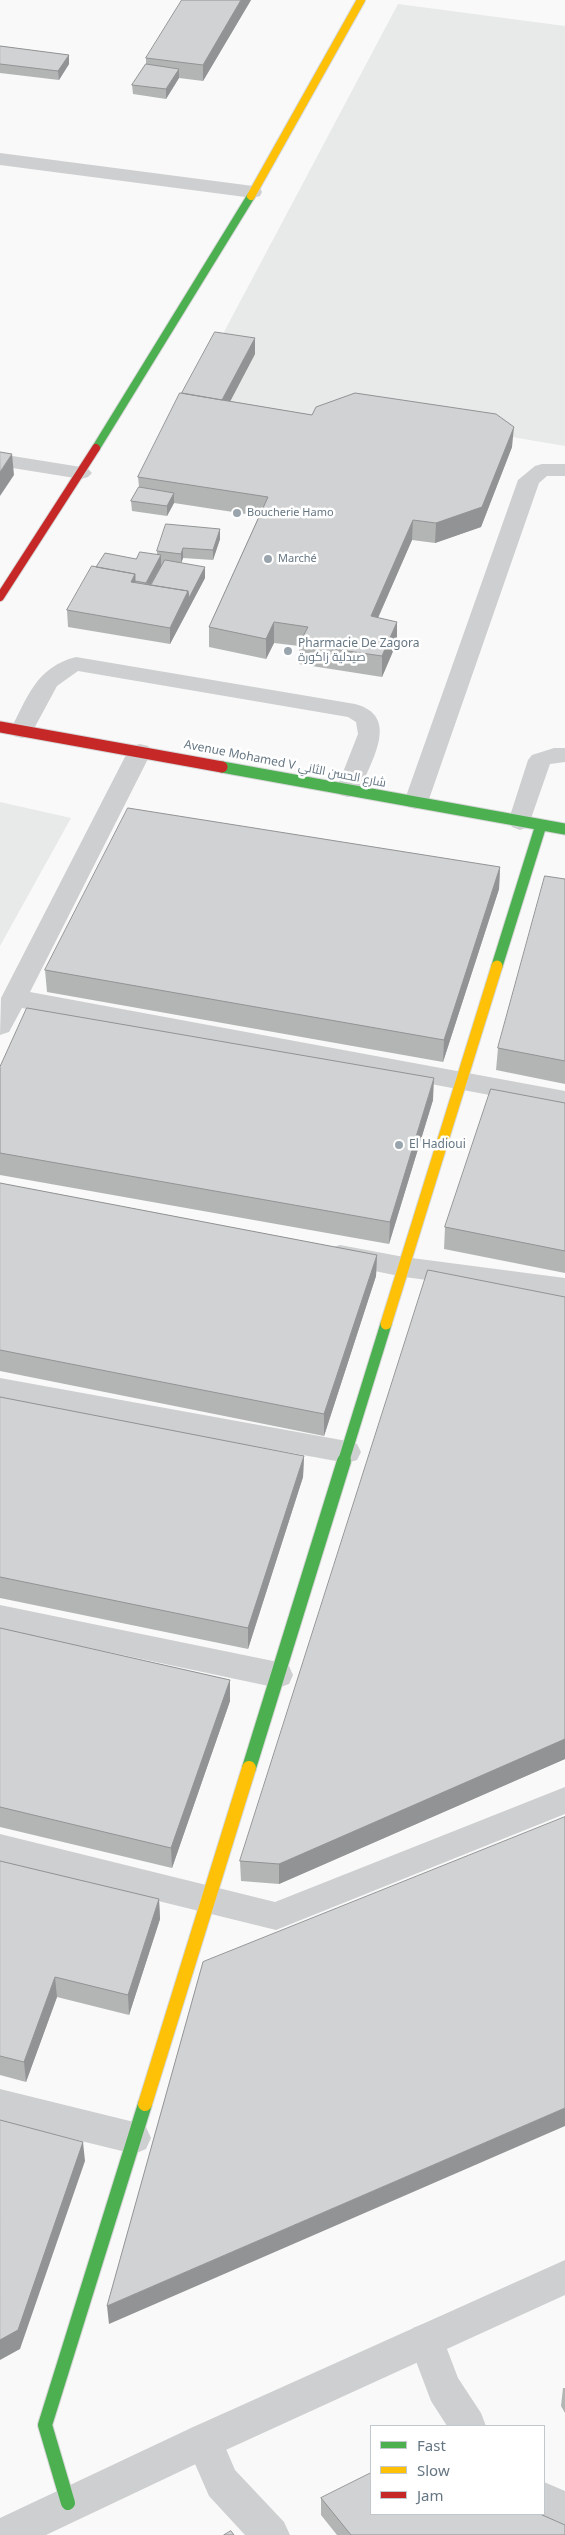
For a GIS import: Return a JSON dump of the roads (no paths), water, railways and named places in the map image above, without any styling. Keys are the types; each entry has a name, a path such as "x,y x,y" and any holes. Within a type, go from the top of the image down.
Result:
{"street":[{"path":"0,597 81,473 253,192 361,0"},
{"path":"0,159 253,192"},
{"path":"0,460 81,473"},
{"path":"416,802 529,480 542,470 565,470"},
{"path":"11,729 54,673 64,666 76,664 340,708 355,711 367,719 370,734 348,790"},
{"name":"Avenue Mohamed V شارع الحسن الثاني","path":"11,729 565,829"},
{"path":"0,1026 140,751"},
{"path":"68,2504 45,2425 462,1081 531,824 540,760 554,754 565,755"},
{"path":"14,998 565,1100"},
{"path":"318,1251 404,1267 565,1288"},
{"path":"0,1389 347,1452"},
{"path":"0,1617 278,1675"},
{"path":"0,1848 276,1916 565,1800"},
{"path":"0,2105 134,2138"},
{"path":"5,2535 204,2441 565,2277"},
{"path":"426,2340 444,2388 467,2425"},
{"path":"204,2441 222,2483 271,2535"},
{"path":"545,2501 565,2511"}],"place":[{"name":"Boucherie Hamo","path":"237,513"},
{"name":"Marché","path":"268,559"},
{"name":"Pharmacie De Zagora صيدلية زاكورة","path":"288,651"},
{"name":"El Hadioui","path":"399,1145"}]}
